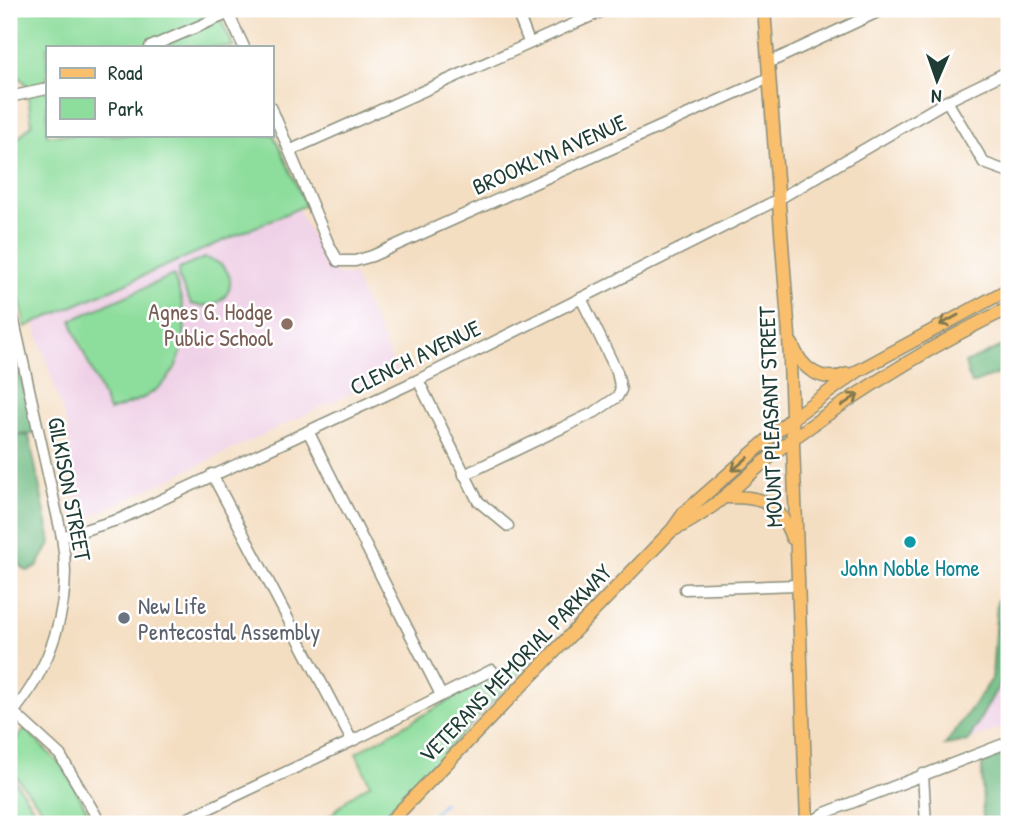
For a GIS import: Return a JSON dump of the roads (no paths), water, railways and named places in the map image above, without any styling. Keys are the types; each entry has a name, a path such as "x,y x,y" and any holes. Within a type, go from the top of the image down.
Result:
{"main road":[{"name":"MOUNT PLEASANT STREET","path":"764,9 789,335 808,824"},
{"name":"VETERANS MEMORIAL PARKWAY","path":"388,824 672,530 684,513 792,419 858,371 1009,289"},
{"name":"VETERANS MEMORIAL PARKWAY","path":"672,530 698,519 793,438 900,368 1009,308"},
{"path":"789,335 796,354 811,372 830,378 858,371"},
{"path":"724,496 753,496 766,501 786,522 796,548"}],"street":[{"path":"516,9 529,42"},
{"path":"273,111 291,150 607,9"},
{"path":"768,63 884,9"},
{"path":"152,46 234,11 244,46"},
{"name":"CLENCH AVENUE","path":"62,537 120,519 418,380 779,199 947,101 1009,71"},
{"name":"BROOKLYN AVENUE","path":"291,150 328,243 338,261 345,262 372,256 769,78"},
{"path":"9,97 46,89"},
{"path":"947,101 984,163 1009,172"},
{"path":"464,475 595,412 617,397 621,390 617,372 581,298"},
{"name":"GILKISON STREET","path":"9,299 62,537 64,586 58,625 42,669 11,715"},
{"path":"418,380 464,475 484,509 508,526"},
{"path":"308,431 441,695"},
{"path":"212,474 352,741"},
{"path":"685,589 797,585"},
{"path":"176,824 352,741 492,670"},
{"path":"11,715 60,755 102,824"},
{"path":"808,824 825,813 1009,742"},
{"path":"923,774 926,824"}],"waterway":[{"path":"425,824 444,802"}],"place":[{"name":"Agnes G. Hodge Public School","path":"287,324"},
{"name":"John Noble Home","path":"910,542"},
{"name":"New Life Pentecostal Assembly","path":"124,618"}]}
